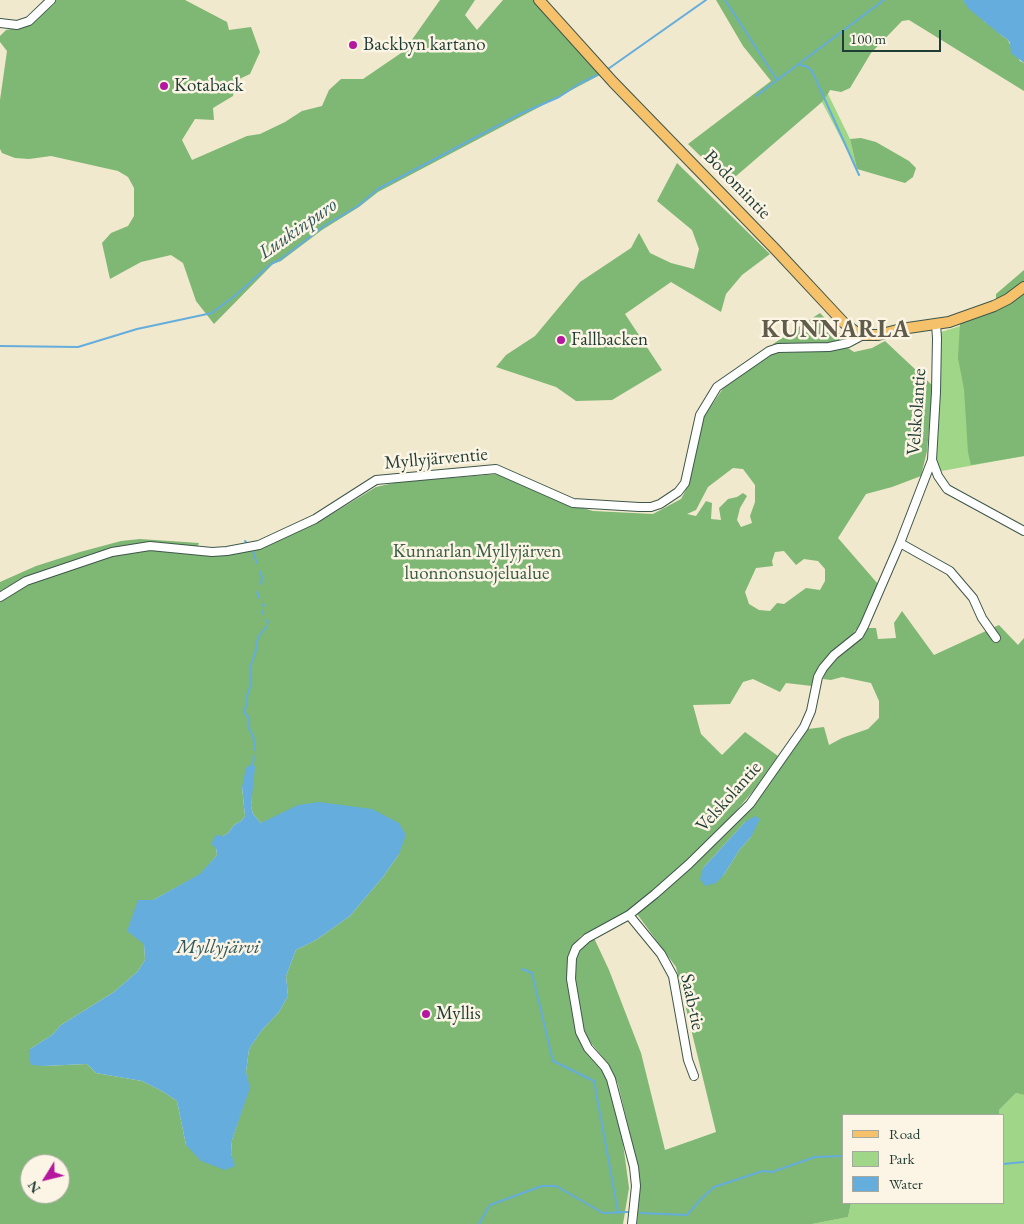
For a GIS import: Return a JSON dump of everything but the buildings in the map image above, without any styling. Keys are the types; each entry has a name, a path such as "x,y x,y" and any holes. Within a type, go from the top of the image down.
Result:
{"main road":[{"name":"Bodomintie","path":"539,0 613,82 844,323 863,335"},
{"path":"863,335 878,335 901,328 949,322 994,306 1008,299 1024,287"}],"street":[{"path":"0,23 17,25 29,21 51,0"},
{"name":"Velskolantie","path":"632,1224 636,1186 634,1168 611,1079 605,1067 588,1048 580,1032 570,966 576,948 587,938 629,915 689,864 750,804 804,727 812,711 818,677 823,668 834,655 858,635 864,626 900,543 932,460 936,384 936,324"},
{"name":"Myllyjärventie","path":"0,597 26,581 112,552 150,546 220,552 259,545 315,519 376,480 496,469 573,503 651,507 660,504 678,492 684,483 700,415 717,387 769,351 778,348 829,347 848,343 863,335"},
{"path":"932,460 938,476 947,489 1024,531"},
{"path":"900,543 950,571 973,598 982,618 996,638"},
{"name":"Saab-tie","path":"629,915 661,954 673,976 688,1060 694,1076"}],"green space":[{"path":"53,0 185,0 227,22 229,30 251,27 260,52 250,74 235,81 233,96 213,108 214,120 195,119 182,140 192,160 247,136 260,134 302,111 322,106 329,90 341,79 363,79 404,51 440,0 475,0 465,15 477,30 503,0 534,0 600,75 378,192 281,261 273,264 214,324 196,301 183,263 171,255 141,262 110,279 102,243 111,233 128,226 134,216 134,188 128,177 118,171 51,156 29,159 15,158 2,153 0,149 0,100 7,51 0,42 0,36 6,30 22,27 36,19 54,4"},
{"path":"716,0 963,0 985,22 1007,39 1020,61 1024,63 1024,91 909,20 902,21 871,53 850,88 841,92 830,90 822,102 728,183 688,144 771,81 743,46"},
{"path":"828,94 850,139 857,169 822,102"},
{"path":"861,138 876,142 909,161 916,168 913,177 905,183 857,169 850,139"},
{"path":"677,163 770,254 742,275 726,294 721,312 671,282 625,314 662,370 612,400 576,401 556,387 496,367 506,355 535,336 580,282 631,248 639,233 650,253 671,263 694,269 699,249 692,230 657,201"},
{"path":"1024,270 1024,283 996,302 996,294"},
{"path":"1024,292 1024,456 971,465 968,452 964,389 958,358 960,324 998,310"},
{"path":"1024,306 1024,456 936,472 941,332"},
{"path":"820,313 845,339 828,344 773,344"},
{"name":"Kunnarlan Myllyjärven luonnonsuojelualue","path":"885,341 933,386 927,451 921,476 866,494 838,538 878,584 861,624 819,666 812,686 786,683 780,692 753,679 743,682 730,704 693,705 701,734 722,755 745,732 778,756 754,790 731,817 674,873 626,912 581,936 572,947 568,957 567,974 577,1034 608,1080 622,1136 629,1188 623,1224 0,1224 0,582 36,566 121,541 140,539 199,543 194,555 226,555 262,548 319,522 376,487 398,482 499,474 563,502 593,511 653,514 681,499 689,484 703,418 726,384 772,353 828,351 845,346 854,352 872,348","holes":["733,468 743,469 755,485 755,502 750,516 752,523 741,527 737,520 740,508 747,496 743,493 728,499 719,508 721,520 711,519 712,503 706,501 696,516 687,514 696,510 708,487","784,551 796,565 804,559 818,561 825,569 825,581 820,590 806,588 784,604 777,603 770,611 759,610 749,604 745,592 756,568 773,566 772,561 775,552","242,787 252,792 251,806 253,814 261,823 267,821 399,854 383,877 350,916 316,940 296,950 286,976 288,996 279,1012 262,1030 249,1049 246,1072 249,1088 232,1140 231,1153 234,1166 186,1145 177,1101 162,1091 142,1081 96,1073 87,1064 43,1066 30,1049 52,1035 61,1025 114,992 138,971 145,960 144,944 153,900 201,874 217,855 216,848 223,836 245,816"]},
{"path":"902,611 934,655 999,625 1018,645 1024,638 1024,1095 1016,1093 999,1110 999,1114 842,1114 842,1204 851,1204 848,1217 812,1224 637,1224 640,1186 638,1167 618,1084 609,1065 587,1038 582,1022 575,978 576,959 580,950 594,938 609,970 641,1053 665,1150 716,1132 676,967 637,914 692,867 753,807 808,729 824,727 829,745 842,738 868,729 879,718 879,701 871,683 842,677 831,680 823,679 826,671 862,637 868,628 876,628 878,639 896,638 894,623","holes":["745,822 751,837 740,849 723,876 703,868"]},
{"path":"1016,1093 1024,1095 1024,1224 812,1224 848,1217 851,1204 1004,1204 1004,1114 999,1114 999,1110"}],"water":[{"path":"963,0 1024,0 1024,63 1011,53 1010,43 1007,39 969,9"},
{"name":"Myllyjärvi","path":"253,763 255,767 251,806 253,814 261,823 298,805 319,802 372,809 399,823 406,835 399,854 383,877 350,916 316,940 296,950 286,976 288,996 279,1012 262,1030 249,1049 246,1072 250,1088 232,1140 231,1153 235,1166 225,1170 201,1161 186,1145 177,1101 162,1091 142,1081 96,1073 87,1064 31,1065 29,1057 30,1049 52,1035 61,1025 114,992 138,971 145,960 144,944 127,931 138,900 153,900 200,874 217,855 216,848 211,844 216,835 223,836 228,833 245,816 242,787 246,768"},
{"path":"755,816 760,819 751,837 740,849 723,876 716,883 705,886 700,879 703,868 745,822"}],"waterway":[{"name":"Luukinpuro","path":"608,69 706,0"},
{"path":"725,0 777,80"},
{"path":"756,96 884,0"},
{"path":"801,65 808,67 812,71 859,175"},
{"name":"Luukinpuro","path":"0,346 78,347 137,329 212,313 271,264 281,259 324,226 358,206 378,189 520,114 559,97 597,75"},
{"path":"253,552 257,563"},
{"path":"260,571 262,577 261,584"},
{"path":"257,592 259,598"},
{"path":"255,750 254,739 249,728 249,718 244,710 247,705 247,696 251,684 250,667 259,636 267,626"},
{"path":"253,763 254,756"},
{"path":"522,969 532,973 553,1061 594,1081 618,1212"},
{"path":"640,1213 687,1215 714,1187 763,1171 772,1172 815,1157 842,1156"},
{"path":"1004,1164 1024,1162"},
{"path":"479,1224 490,1205 542,1186 556,1186 603,1213 628,1212"}],"place":[{"name":"Backbyn kartano","path":"353,45"},
{"name":"Kotaback","path":"164,86"},
{"name":"Fallbacken","path":"561,340"},
{"name":"Myllis","path":"426,1014"}],"district":[{"name":"KUNNARLA","path":"836,330"}]}
